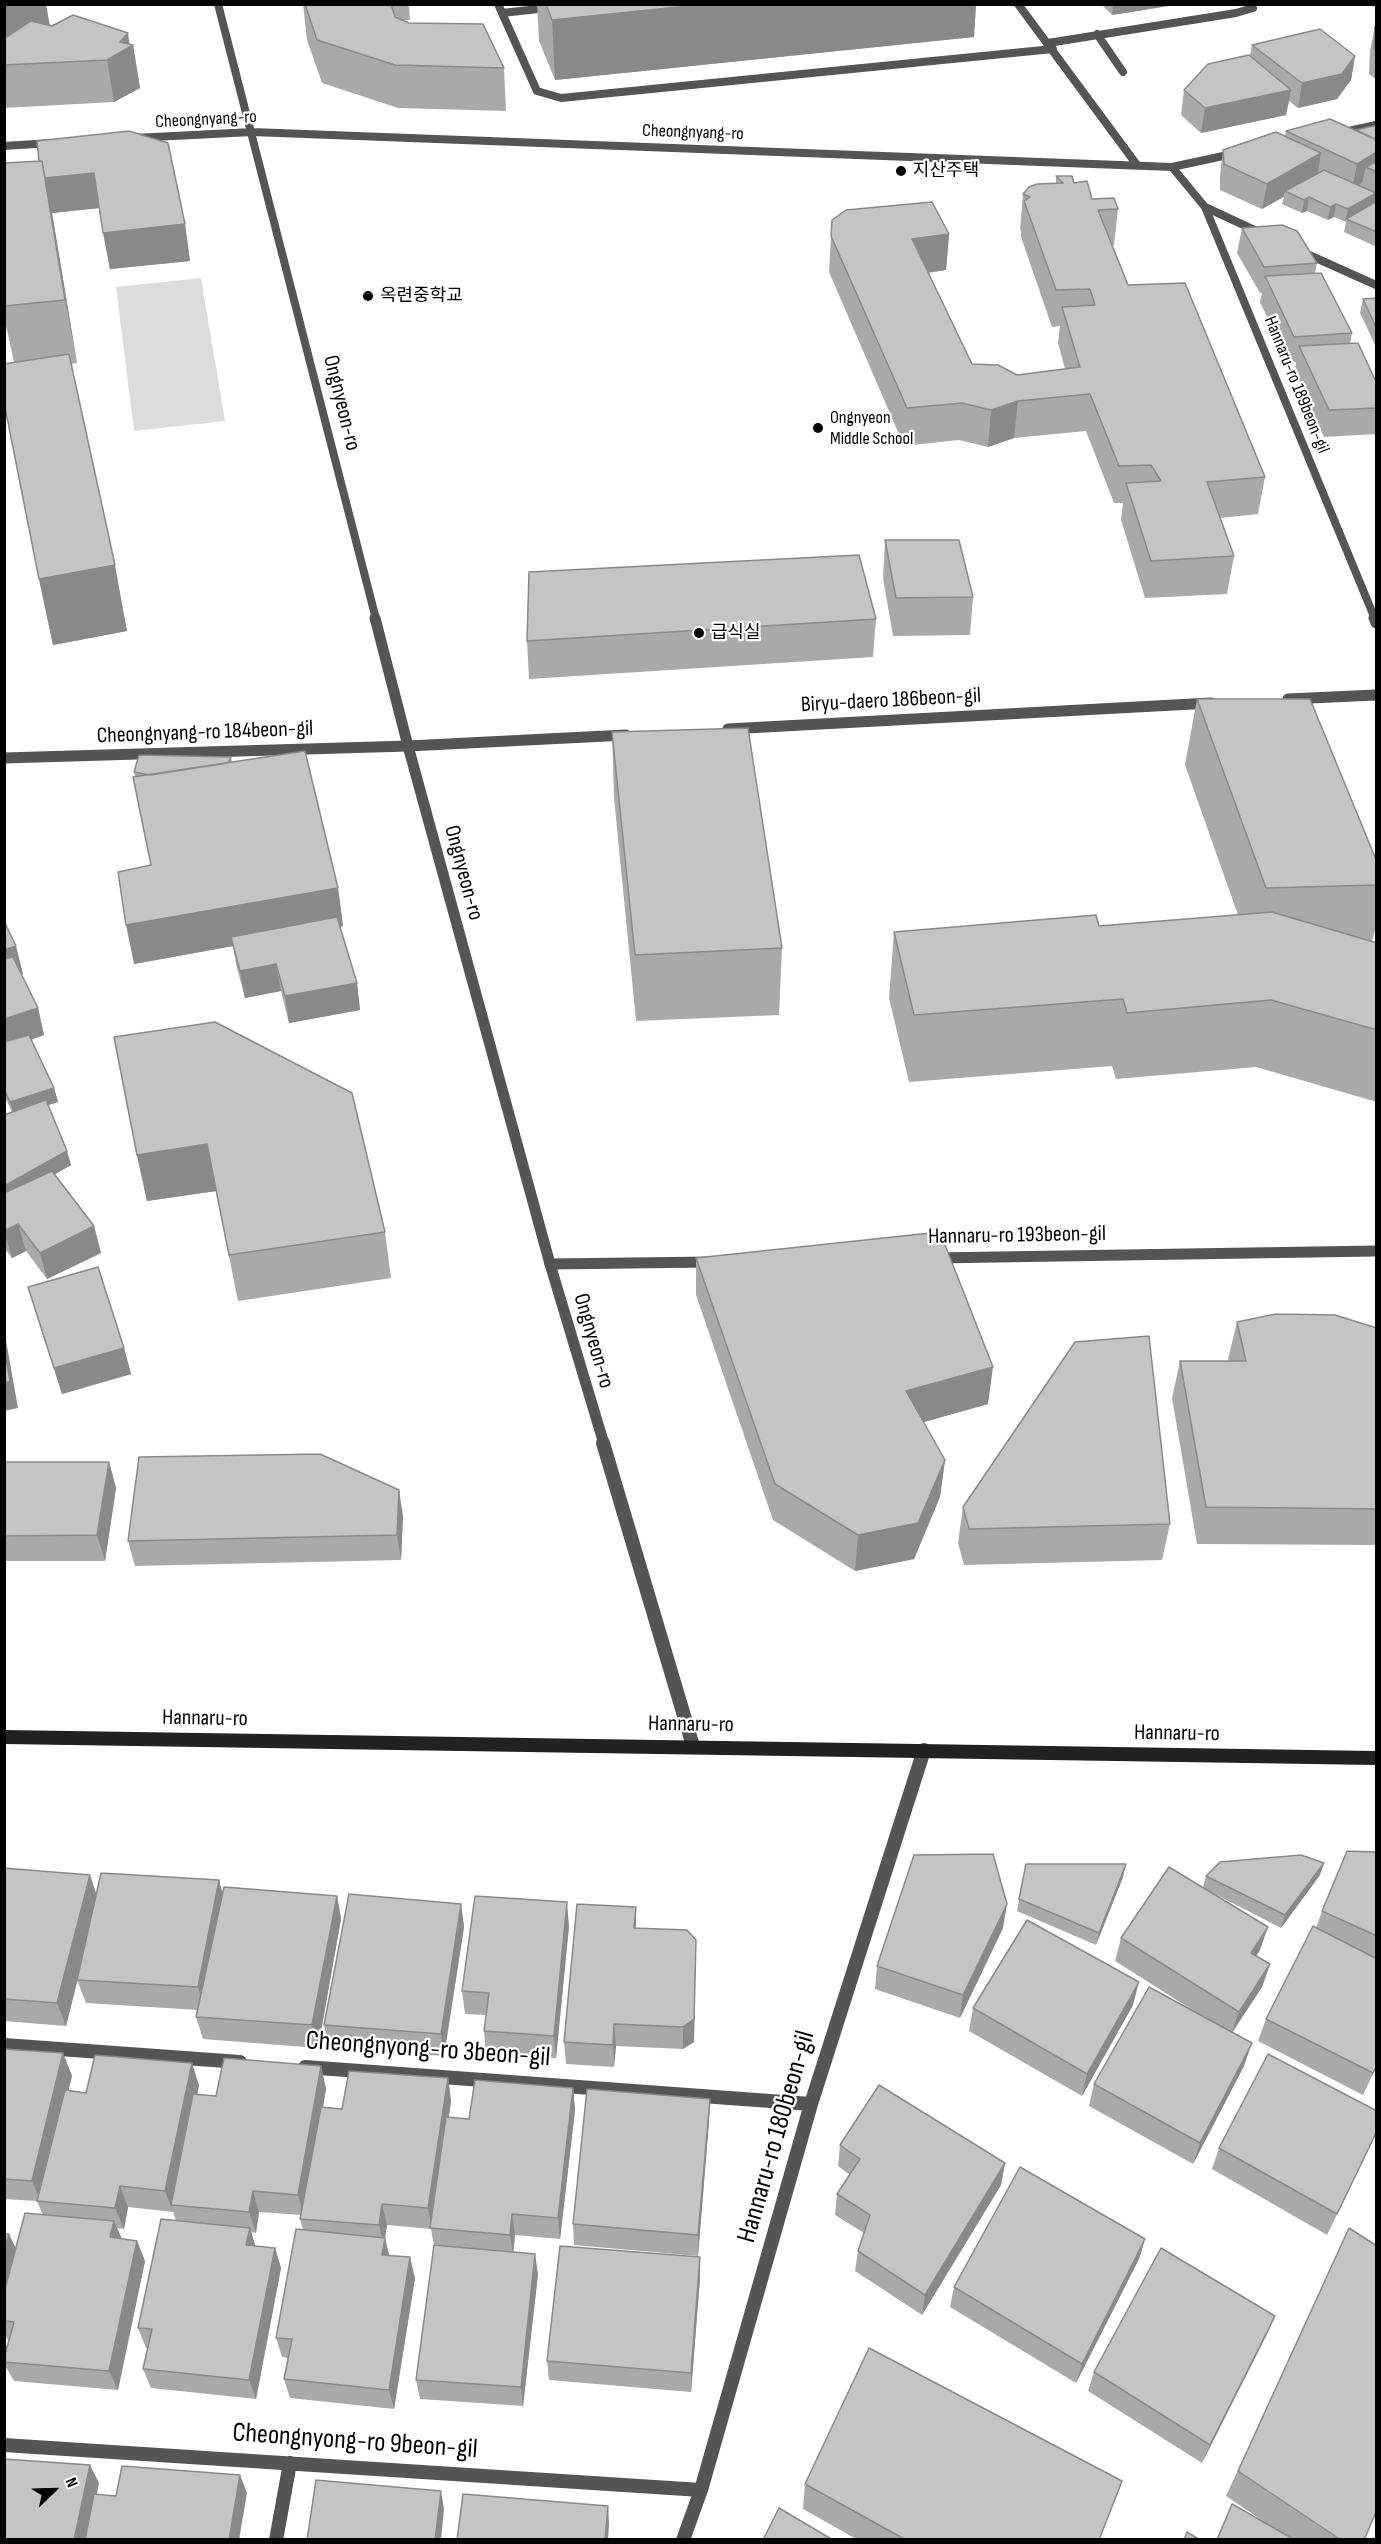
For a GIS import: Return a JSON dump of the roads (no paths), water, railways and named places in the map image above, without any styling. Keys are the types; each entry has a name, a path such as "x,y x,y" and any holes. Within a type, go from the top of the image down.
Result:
{"main road":[{"name":"Hannaru-ro","path":"4,1737 1377,1758"}],"street":[{"name":"Ongnyeon-ro","path":"218,4 408,746 550,1264 693,1746"},
{"path":"498,4 537,91 561,98 1050,46 1097,34 1236,13 1252,8 1249,4"},
{"path":"502,13 585,4"},
{"path":"1018,4 1137,165"},
{"path":"1097,34 1123,72"},
{"path":"1331,134 1377,125"},
{"name":"Cheongnyang-ro","path":"123,139 252,132 1172,167 1252,150"},
{"path":"4,146 64,142"},
{"name":"Hannaru-ro 189beon-gil","path":"1172,167 1205,207 1377,623"},
{"path":"1205,207 1269,236"},
{"path":"1291,246 1377,285"},
{"path":"1281,700 1377,695"},
{"name":"Biryu-daero 186beon-gil","path":"719,730 1221,703"},
{"path":"408,746 635,734"},
{"name":"Cheongnyang-ro 184beon-gil","path":"4,758 408,746"},
{"name":"Hannaru-ro 193beon-gil","path":"921,1258 1377,1251"},
{"path":"550,1264 730,1261"},
{"name":"Hannaru-ro 180beon-gil","path":"684,2540 702,2490 811,2104 924,1750"},
{"path":"4,2045 254,2063"},
{"name":"Cheongnyong-ro 3beon-gil","path":"289,2066 811,2104"},
{"name":"Cheongnyong-ro 9beon-gil","path":"4,2445 702,2490"},
{"path":"276,2540 290,2463"}],"place":[{"name":"지산주택","path":"901,171"},
{"name":"옥련중학교","path":"368,296"},
{"name":"Ongnyeon Middle School","path":"818,428"},
{"name":"급식실","path":"699,633"}]}
